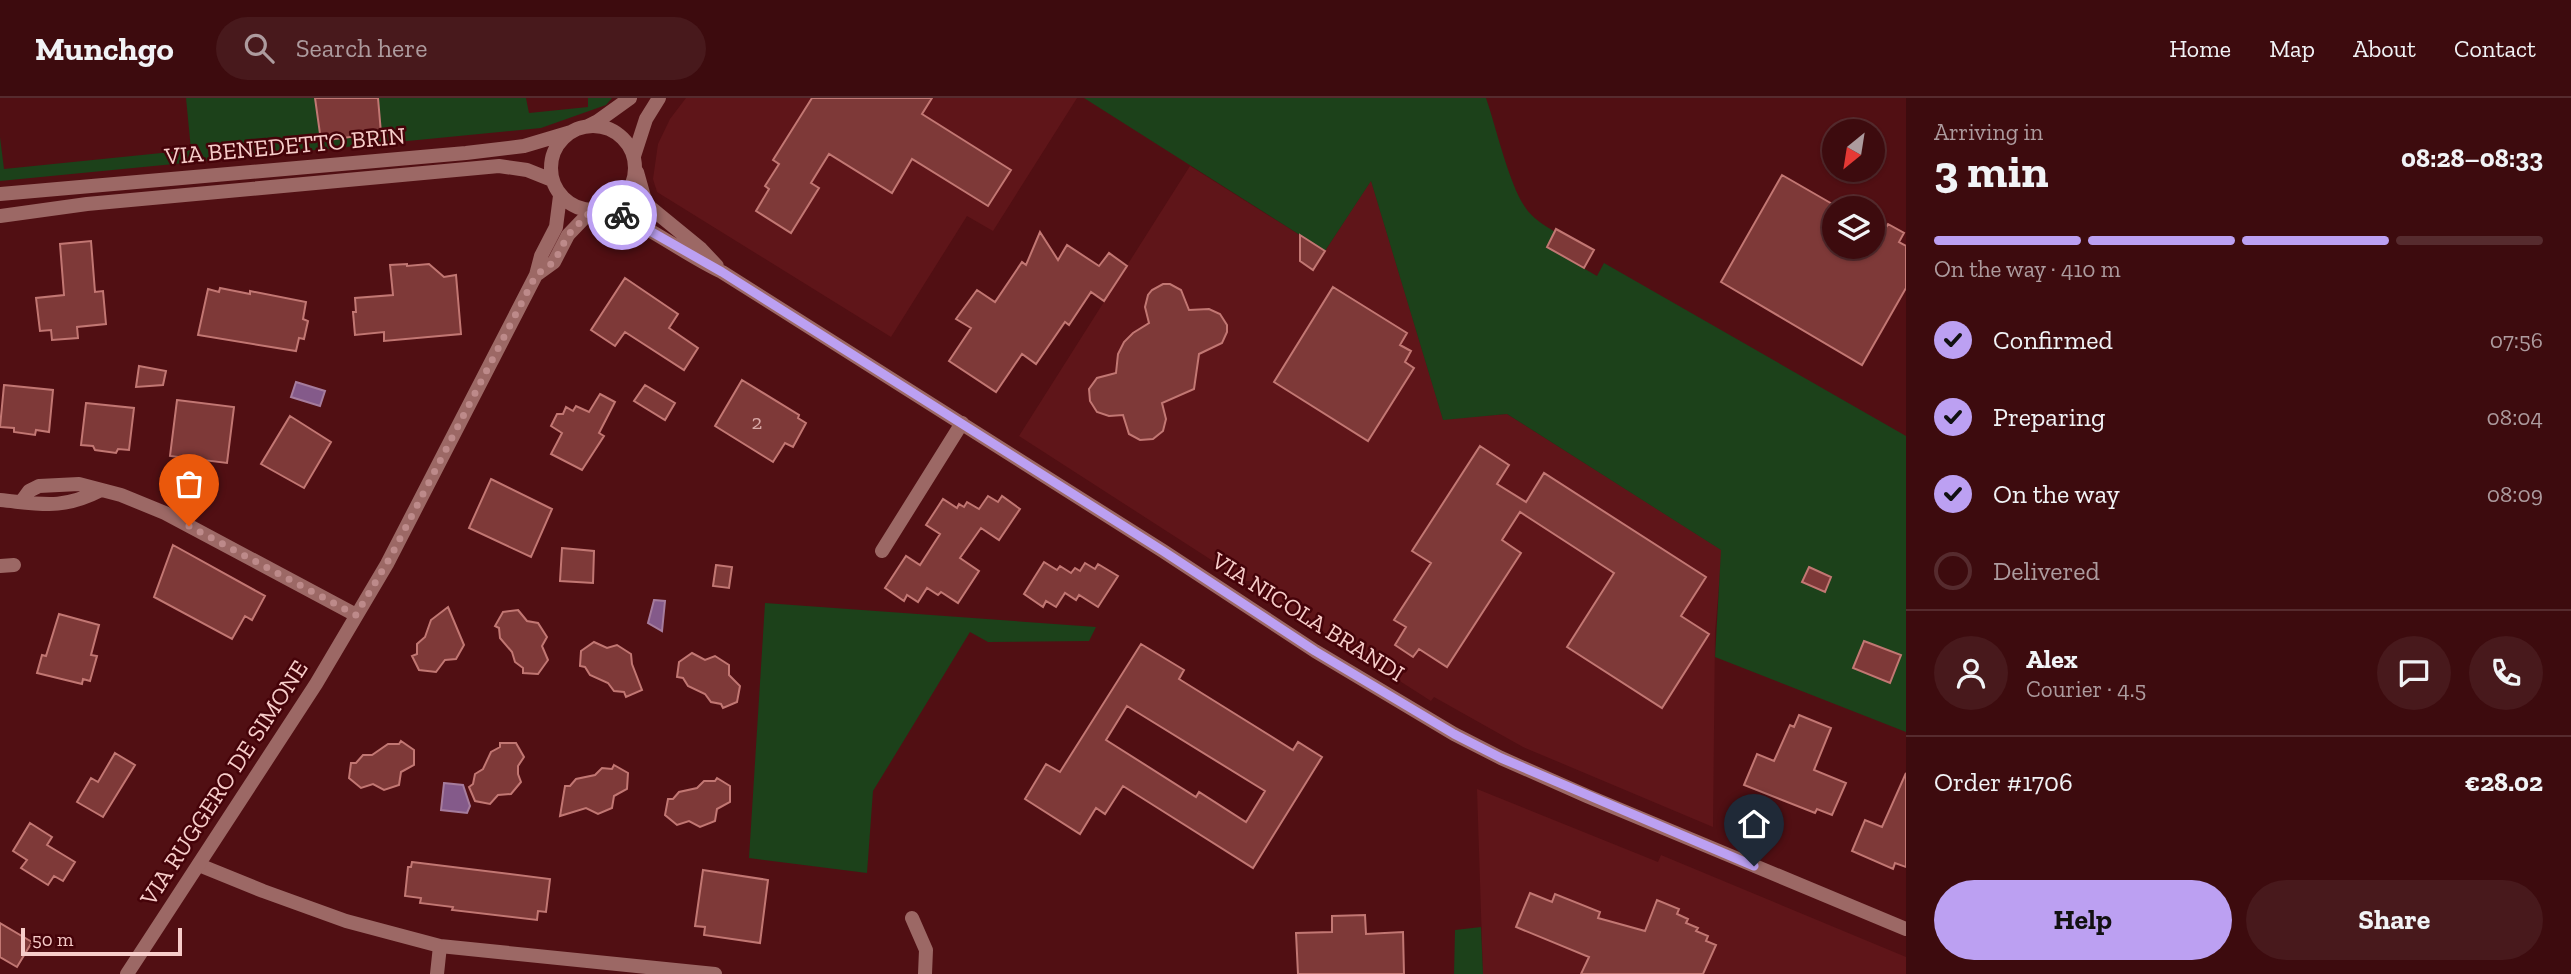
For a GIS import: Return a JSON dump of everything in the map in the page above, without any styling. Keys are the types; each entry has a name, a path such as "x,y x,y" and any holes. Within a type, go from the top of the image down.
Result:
{"street":[{"path":"630,98 598,121 571,132 556,147 550,169 552,180 560,196 574,207 598,210 618,203 628,194 634,181 635,162 646,119 659,98"},
{"path":"588,126 611,130 629,145 635,162"},
{"name":"VIA BENEDETTO BRIN","path":"0,194 466,153 524,146 571,132"},
{"name":"VIA NICOLA BRANDI","path":"635,162 646,204 701,248 722,272"},
{"name":"VIA BENEDETTO BRIN","path":"0,216 87,204 499,166 527,170 552,180"},
{"name":"VIA RUGGERO DE SIMONE","path":"127,974 316,684 391,556 536,275 541,256 556,226 560,196"},
{"name":"VIA NICOLA BRANDI","path":"598,210 626,217 722,272 1315,651 1454,734 1587,796 1906,929"},
{"name":"VIA RUGGERO DE SIMONE","path":"536,275 554,262 568,235 598,210"},
{"path":"881,551 962,423"},
{"path":"0,499 37,505 67,504 101,490 165,513 356,615"},
{"path":"199,865 346,921 439,946 662,971 715,974"},
{"path":"912,918 926,950 925,974"},
{"path":"437,974 439,946"}],"shaded area":[{"path":"686,98 1077,98 993,231 967,216 891,337 657,192 653,179 658,144 670,119"},
{"path":"1190,166 1325,251 1371,180 1443,419 1507,414 1722,550 1715,632 1713,827 1523,747 1434,697 1431,701 1270,598 1266,589 1253,581 1244,581 1019,436"},
{"path":"296,382 325,391 320,406 291,397"},
{"path":"654,600 665,601 662,631 648,623"},
{"path":"444,783 463,785 470,806 467,813 441,810"},
{"path":"1477,789 1658,862 1661,855 1906,957 1906,974 1483,974"}],"green space":[{"path":"186,98 315,98 321,141 381,133 378,98 526,98 529,113 588,107 588,98 612,98 606,105 541,128 0,181 0,137 4,169 191,150"},
{"path":"1084,98 1486,98 1519,197 1531,215 1555,232 1547,247 1597,276 1604,263 1906,436 1906,732 1715,657 1721,550 1507,414 1443,420 1371,181 1325,251"},
{"path":"765,603 1096,627 1089,641 988,642 970,632 873,791 867,873 749,858"},
{"path":"1481,927 1483,974 1454,974 1455,930"}],"building":[{"path":"315,98 378,98 381,133 321,141"},
{"path":"812,98 932,98 922,114 1011,170 988,206 912,159 892,193 829,154 811,183 819,188 791,233 756,211 769,189 765,186 779,164 773,160"},
{"path":"1782,175 1822,198 1822,259 1885,259 1885,229 1888,224 1904,233 1899,242 1906,246 1906,288 1862,365 1721,282"},
{"path":"1556,229 1594,250 1584,268 1547,247"},
{"path":"1040,232 1058,260 1067,245 1099,266 1109,253 1127,266 1104,301 1091,292 1069,325 1065,322 1036,364 1022,354 996,392 949,361 971,328 956,319 977,290 995,302 1022,262 1026,265"},
{"path":"1300,235 1325,251 1313,270 1300,261"},
{"path":"91,241 95,292 103,291 106,324 77,327 78,338 52,340 51,330 40,331 36,298 64,295 60,244"},
{"path":"429,264 444,277 456,275 461,334 384,341 384,332 355,335 355,298 393,295 390,265"},
{"path":"625,278 678,314 669,328 698,348 684,370 625,332 615,346 591,330"},
{"path":"1163,284 1170,284 1181,290 1189,310 1209,309 1220,314 1227,325 1227,332 1222,343 1199,354 1194,389 1162,403 1166,419 1163,431 1153,439 1140,440 1129,434 1123,415 1109,416 1097,412 1090,401 1089,389 1097,378 1116,373 1118,354 1124,342 1149,323 1145,307 1148,295"},
{"path":"1333,287 1407,333 1400,345 1411,351 1405,362 1414,368 1368,441 1274,382"},
{"path":"220,288 306,302 303,319 308,321 304,339 299,338 296,351 198,335 208,289 219,292"},
{"path":"139,366 166,371 163,385 136,387"},
{"path":"742,380 799,415 798,418 806,423 793,447 785,443 773,462 715,426"},
{"path":"4,385 53,390 49,432 36,430 35,435 14,432 14,428 0,427"},
{"path":"645,385 675,403 665,420 634,401"},
{"path":"600,394 615,402 599,433 604,436 582,470 551,454 562,433 551,426 557,414 563,414 566,407 573,411 576,406 589,412"},
{"path":"177,400 234,407 227,463 170,456"},
{"path":"86,403 134,408 129,450 118,449 116,453 81,445"},
{"path":"290,416 331,442 304,488 261,464"},
{"path":"1480,446 1509,465 1497,484 1526,502 1544,473 1706,577 1681,616 1709,634 1662,708 1567,647 1614,573 1520,512 1502,540 1521,553 1447,667 1419,649 1413,657 1395,645 1406,627 1394,620 1431,563 1412,551"},
{"path":"491,479 552,509 531,557 469,528"},
{"path":"988,496 998,502 1002,496 1020,509 999,540 981,528 960,558 979,571 958,603 941,592 938,595 927,588 918,602 907,595 904,601 885,588 906,556 920,565 940,534 926,525 943,499 957,508 959,504 964,507 967,502 979,509"},
{"path":"173,545 265,596 252,620 245,616 232,639 154,597"},
{"path":"562,548 594,551 593,583 560,581"},
{"path":"1044,562 1057,570 1060,566 1071,573 1075,568 1080,571 1085,563 1095,569 1098,564 1118,576 1098,607 1079,595 1076,600 1065,593 1056,607 1046,601 1043,607 1024,594"},
{"path":"716,565 732,567 729,588 713,586"},
{"path":"1809,567 1831,577 1825,592 1802,582"},
{"path":"448,607 464,645 456,659 445,660 436,672 419,670 412,656 417,654 417,644 425,637 431,620"},
{"path":"518,610 527,621 538,623 547,637 542,646 548,660 538,674 523,673 523,668 515,662 512,652 500,638 499,628 495,626 503,612"},
{"path":"59,614 99,625 91,655 97,656 90,681 83,679 82,684 37,673 42,655 46,656"},
{"path":"1864,641 1901,655 1890,683 1853,668"},
{"path":"594,642 607,648 617,645 631,654 642,690 626,697 624,692 614,691 608,683 590,675 585,667 580,666 581,651"},
{"path":"1141,644 1184,670 1179,679 1293,750 1298,742 1322,757 1253,868 1123,786 1105,814 1096,808 1080,834 1025,799 1046,764 1060,772","holes":["1127,706 1265,791 1246,822 1199,792 1196,797 1106,740"]},
{"path":"692,653 705,660 715,656 729,665 729,675 740,686 737,702 723,708 721,704 711,702 705,694 688,686 683,678 677,677 679,662"},
{"path":"1799,715 1831,728 1814,770 1846,783 1832,815 1817,809 1815,813 1744,785 1757,754 1774,761 1790,725 1794,727"},
{"path":"401,741 414,750 414,765 401,772 399,785 384,790 373,784 361,788 349,778 351,763 356,763 363,755 372,755 388,744 399,744"},
{"path":"500,743 516,743 524,757 518,766 521,782 511,794 498,795 490,804 475,801 469,787 473,784 475,774 483,769 491,752 500,747"},
{"path":"115,753 135,765 103,817 77,802 91,778 98,782"},
{"path":"614,765 628,773 627,789 614,796 612,808 598,814 586,808 560,816 565,786 570,786 576,779 595,775 602,768 612,769"},
{"path":"1906,773 1906,867 1895,863 1893,869 1852,851 1865,820 1882,827"},
{"path":"717,778 730,786 730,802 717,809 715,821 700,827 689,821 677,825 665,815 668,799 673,799 679,792 697,788 704,781 715,781"},
{"path":"30,823 52,837 47,845 75,862 63,881 54,876 48,885 21,868 27,860 13,851"},
{"path":"412,862 550,879 546,912 538,911 537,920 452,910 453,907 420,903 421,898 405,896 408,867 411,867"},
{"path":"703,870 768,880 760,943 704,935 705,927 695,926"},
{"path":"1530,893 1552,902 1555,894 1600,912 1598,918 1645,931 1657,900 1679,909 1677,914 1688,919 1686,923 1698,928 1696,931 1708,936 1706,941 1716,945 1703,974 1581,974 1589,957 1516,927"},
{"path":"1365,915 1366,934 1403,932 1404,974 1298,974 1296,933 1332,932 1332,916"},
{"path":"0,923 32,942 17,967 0,957"}],"way so far":[{"path":"189,526 356,615 391,556 536,275 554,262 568,235 591,211 605,209 622,215"}],"route":[{"path":"622,215 722,272 1163,551 1315,651 1454,734 1587,796 1754,866"}]}
